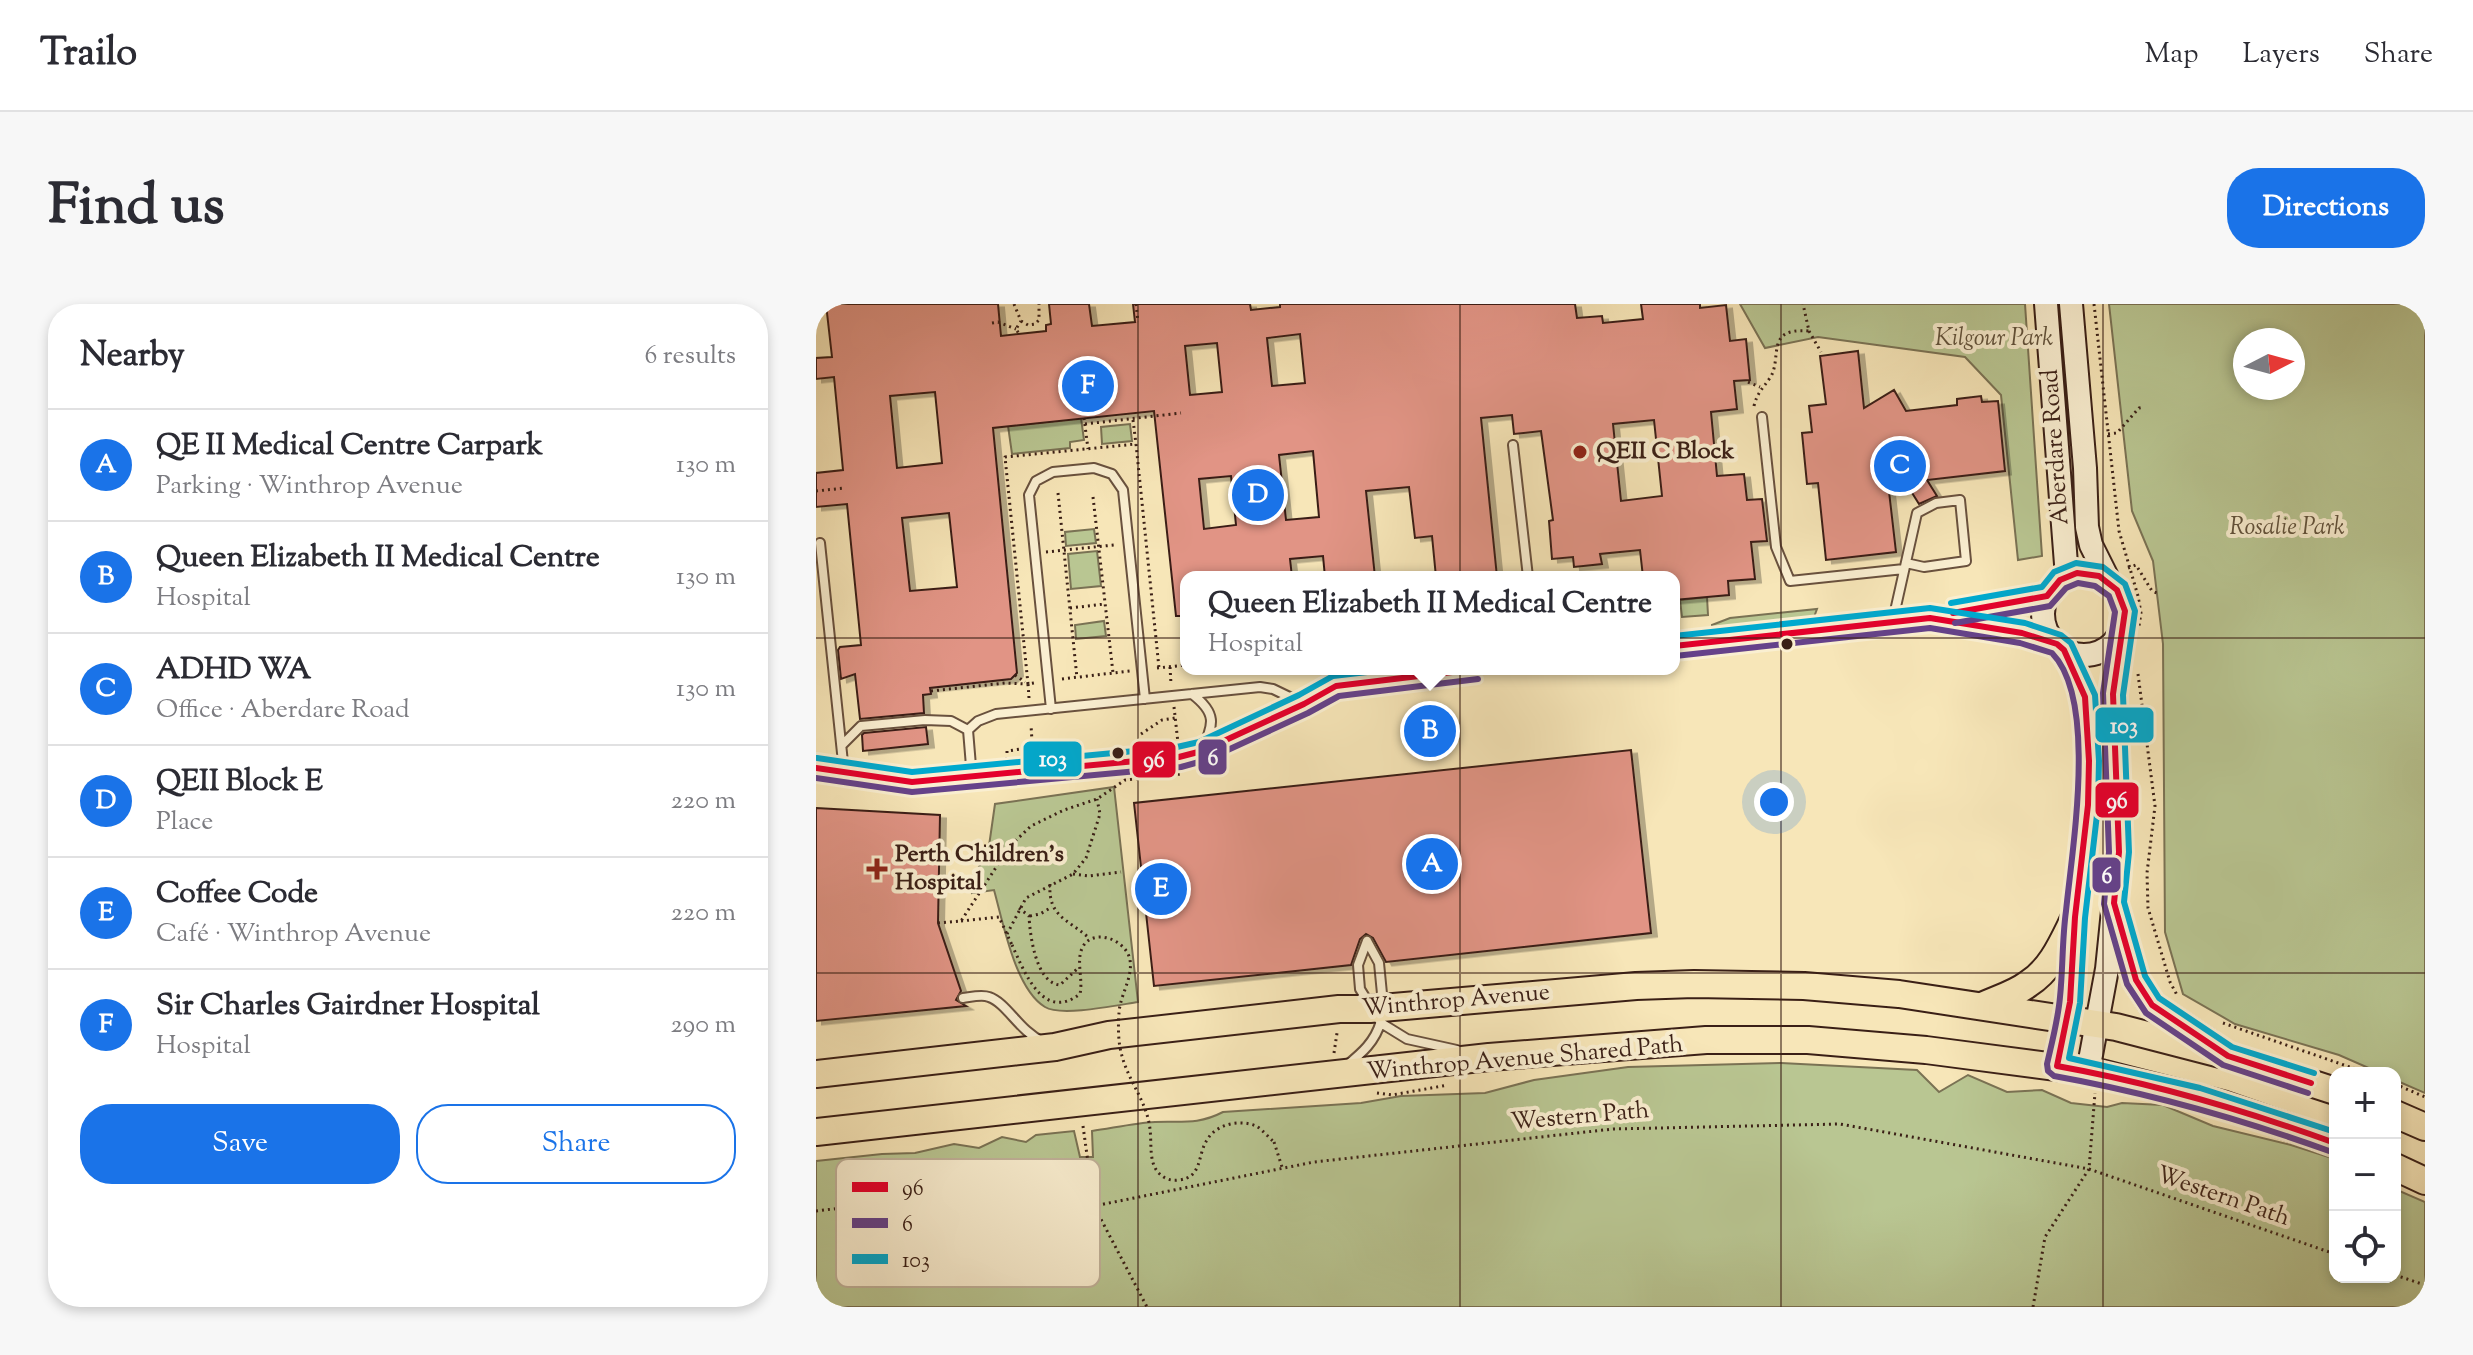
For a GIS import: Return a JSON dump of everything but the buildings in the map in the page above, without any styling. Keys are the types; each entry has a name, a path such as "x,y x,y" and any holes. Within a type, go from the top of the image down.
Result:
{"main road":[{"name":"Aberdare Road","path":"2046,304 2067,577"},
{"name":"Aberdare Road","path":"2071,304 2087,527 2091,545 2109,581"},
{"path":"2057,1066 2067,1020 2088,805 2088,726 2085,697 2060,647 2049,634 2044,621 2044,608 2053,587 2067,577 2088,573 2109,581 2117,590 2125,611 2113,694 2119,840 2092,1082"},
{"path":"2060,647 2077,654 2101,651 2120,634"},
{"path":"2114,903 2136,980 2152,1005 2228,1056 2329,1089"},
{"path":"1982,1006 2026,986 2040,975 2056,954 2075,917"},
{"name":"Winthrop Avenue","path":"816,1074 1055,1047 1109,1035 1338,1017 1374,1007 1694,984 1820,987 1899,994 2097,1025 2228,1056"},
{"path":"816,1132 1080,1102 1335,1065 1706,1040 1808,1040 2057,1066 2092,1082 2222,1104 2329,1141"},
{"path":"2401,1117 2425,1127"},
{"path":"2401,1170 2425,1181"}],"lane":[{"path":"1762,417 1776,547 1790,581 1905,566 1924,567 1966,561 1960,500 1936,503 1917,513 1905,566 1893,620"},
{"path":"1513,445 1527,571"},
{"path":"1051,709 1029,495 1036,481 1053,472 1094,468 1112,474 1123,490 1145,699"},
{"path":"820,543 844,772"},
{"path":"1680,645 1930,618 2047,596"},
{"path":"1930,618 2022,633 2060,647"},
{"path":"816,768 912,782 1179,757 1202,751 1336,686 1427,675"},
{"path":"968,730 978,721 996,714 1260,687 1273,689 1304,704"},
{"path":"1191,694 1203,703 1212,718 1211,730 1202,751"},
{"path":"842,745 861,726 938,720 951,721 968,730"},
{"path":"968,730 972,778"},
{"path":"1335,1065 1366,1050 1374,1007 1379,963 1367,941 1358,965 1374,1007 1407,1039 1489,1057"},
{"path":"963,998 986,996 999,1003 1020,1027 1055,1047"}],"path":[{"path":"1014,304 1021,321 1028,325 1039,320 1039,304"},
{"path":"1136,304 1138,322"},
{"path":"1803,304 1809,331 1821,352"},
{"path":"1016,329 1021,321"},
{"path":"992,323 998,322 1016,329 1019,334"},
{"path":"1754,407 1760,387 1769,379 1778,344 1785,334 1796,330 1809,331"},
{"path":"1748,382 1760,387"},
{"path":"2108,434 2117,433 2139,408 2144,407"},
{"path":"1085,424 1181,413"},
{"path":"1084,418 1088,449"},
{"path":"1133,418 1159,668"},
{"path":"1028,684 1005,457 1136,444"},
{"path":"816,491 845,488"},
{"path":"1058,493 1077,678"},
{"path":"1093,497 1113,673"},
{"path":"1015,556 1146,542"},
{"path":"2128,568 2136,565 2152,591 2159,594"},
{"path":"1070,608 1105,604"},
{"path":"1015,675 1028,684"},
{"path":"931,691 1005,683 1028,684"},
{"path":"1141,734 1162,720 1175,718"},
{"path":"961,921 1010,846 1031,826 1097,799 1125,780 1181,774"},
{"path":"1007,934 1026,898 1073,874 1086,858 1100,814 1097,799"},
{"path":"984,846 1010,846"},
{"path":"1073,874 1089,876 1121,872"},
{"path":"1050,884 1052,907 1088,937"},
{"path":"1019,908 1029,916 1052,907"},
{"path":"1029,916 1030,943 1047,979 1053,985 1060,985 1077,969"},
{"path":"938,923 999,917 1026,976 1041,996 1058,1003 1071,1001 1080,994 1081,949 1088,941 1103,937 1114,939 1125,947 1130,957 1130,971 1119,1011 1121,1054 1147,1111 1154,1166 1162,1177 1173,1181 1185,1179 1197,1171 1205,1142 1213,1132 1239,1122 1257,1126 1274,1142 1282,1167"},
{"path":"2170,982 2182,1004"},
{"path":"1335,1065 1338,1017"},
{"path":"2219,1022 2350,1067"},
{"name":"Winthrop Avenue Shared Path","path":"1368,1092 1392,1095 1440,1088 1457,1082"},
{"path":"2033,1307 2045,1237 2089,1169 2092,1082"},
{"path":"2401,1087 2425,1097"},
{"path":"1080,1102 1088,1159"},
{"path":"1143,1115 1158,1113"},
{"name":"Western Path","path":"1100,1205 1282,1167 1613,1129 1840,1124 2089,1169 2329,1252"},
{"name":"Western Path","path":"816,1211 836,1209"},
{"path":"1100,1217 1147,1307"},
{"path":"2401,1277 2425,1285"}],"green space":[{"name":"Kilgour Park","path":"1740,304 2025,304 2042,556 2018,560 2001,395 1965,357 1818,337 1765,348"},
{"name":"Rosalie Park","path":"2109,304 2425,304 2425,1093 2401,1083 2401,1067 2366,1067 2339,1055 2235,1024 2183,994 2165,932 2163,644 2153,561 2132,511"},
{"path":"1081,418 1084,440 1070,442 1070,448 1012,454 1008,426"},
{"path":"1130,424 1132,441 1102,444 1101,427"},
{"path":"1094,529 1096,543 1066,546 1065,532"},
{"path":"1097,551 1101,586 1071,589 1068,554"},
{"path":"1707,597 1708,615 1682,617 1680,600"},
{"path":"1817,609 1814,617 1712,629 1712,625 1730,618"},
{"path":"1104,621 1106,636 1076,639 1075,625"},
{"path":"1114,787 1138,1002 1090,1009 1053,1010 1045,1007 1026,986 1006,936 994,890 972,893 973,876 988,853 995,804"},
{"path":"1781,1063 1917,1070 1939,1092 1968,1075 2007,1092 2042,1090 2071,1103 2107,1107 2122,1103 2163,1105 2213,1126 2329,1157 2329,1283 2401,1283 2401,1192 2425,1202 2425,1307 816,1307 816,1161 882,1154 915,1153 954,1144 979,1148 1002,1137 1026,1142 1036,1135 1074,1131 1080,1157 1093,1157 1092,1131 1147,1123 1198,1121 1223,1112 1361,1103 1401,1096 1485,1093 1534,1080 1628,1067"}],"transit line":[{"name":"103","path":"1951,603 2042,587 2054,572 2076,563 2103,567 2125,584 2135,611 2123,695 2129,852 2124,902 2145,976 2159,998 2232,1047 2314,1073"},
{"name":"96","path":"1953,613 2047,596 2060,580 2077,573 2099,576 2117,590 2125,611 2113,694 2119,852 2114,903 2136,980 2152,1005 2228,1056 2311,1083"},
{"name":"6","path":"1955,623 2050,606 2066,588 2078,583 2095,586 2109,596 2115,612 2103,693 2109,852 2104,904 2127,984 2146,1013 2223,1065 2308,1093"},
{"name":"103","path":"1680,635 1930,608 2025,623 2061,635 2071,643 2095,695 2099,761 2098,806 2085,918 2080,1003 2069,1058 2200,1088 2329,1130"},
{"name":"96","path":"1680,645 1930,618 2022,633 2057,644 2064,650 2085,697 2089,761 2088,805 2075,917 2070,1002 2057,1066 2198,1098 2329,1141"},
{"name":"6","path":"1680,655 1930,628 2020,643 2052,653 2066,675 2074,704 2078,776 2060,997 2048,1071 2054,1076 2194,1108 2329,1151"},
{"name":"103","path":"817,758 912,772 1177,747 1199,742 1333,676 1342,675"},
{"name":"96","path":"816,768 912,782 1179,757 1202,751 1336,686 1427,675"},
{"name":"6","path":"816,778 912,792 1181,767 1206,760 1339,696 1478,679"}],"place":[{"name":"Sir Charles Gairdner Hospital","path":"1088,386"},
{"name":"QEII C Block","path":"1580,452"},
{"name":"ADHD WA","path":"1900,466"},
{"name":"QEII Block E","path":"1258,495"},
{"name":"Queen Elizabeth II Medical Centre","path":"1430,731"},
{"name":"QE II Medical Centre Carpark","path":"1432,864"},
{"name":"Perth Children's Hospital","path":"877,869"},
{"name":"Coffee Code","path":"1161,889"}]}
